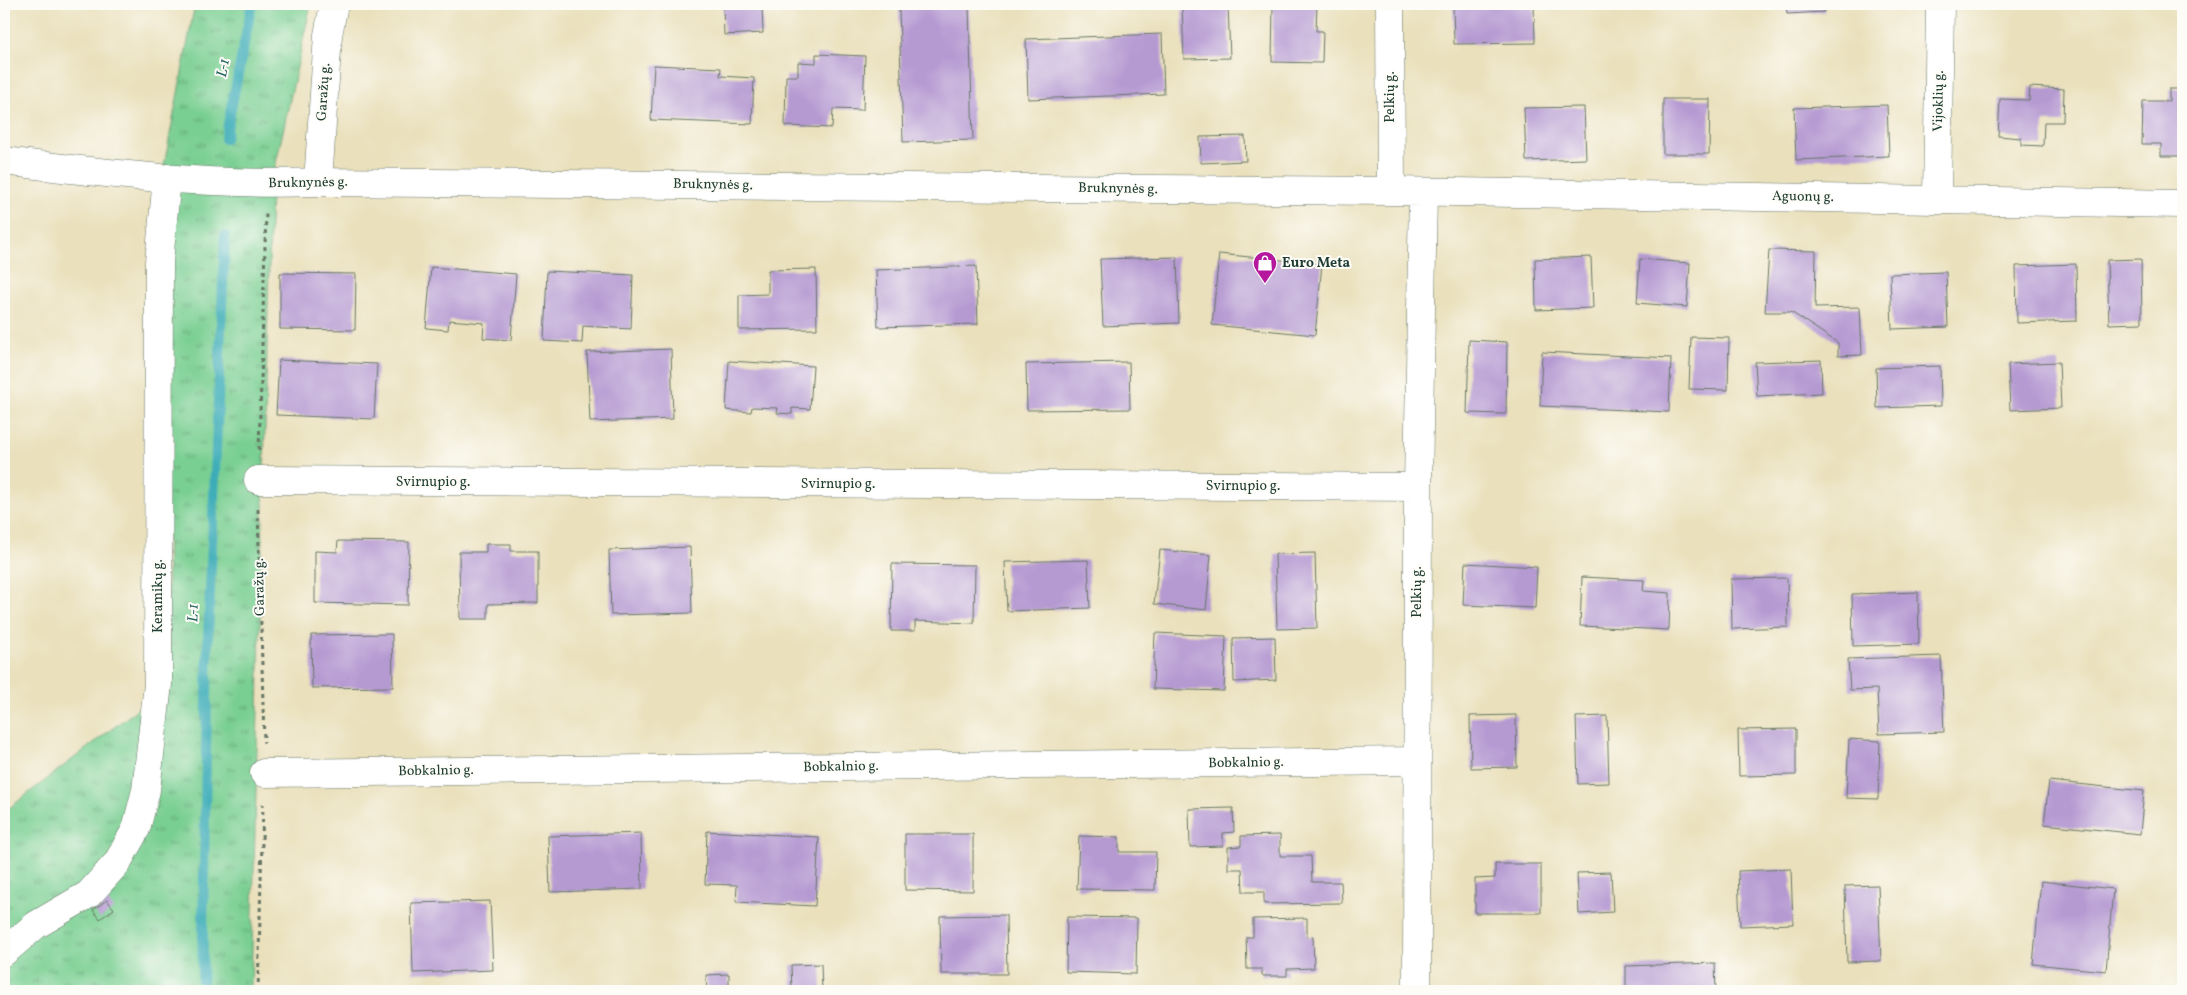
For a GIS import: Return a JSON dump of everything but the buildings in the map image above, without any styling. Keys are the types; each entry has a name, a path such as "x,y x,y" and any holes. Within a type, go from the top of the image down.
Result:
{"street":[{"name":"Garažų g.","path":"318,182 328,35 334,4"},
{"name":"Pelkių g.","path":"1390,4 1391,191"},
{"name":"Vijoklių g.","path":"1937,199 1940,4"},
{"name":"Bruknynės g.","path":"4,161 167,178 267,184 318,182 1423,192"},
{"name":"Keramikų g.","path":"4,952 36,925 89,894 117,863 136,829 146,790 158,684 159,262 167,178"},
{"name":"Pelkių g.","path":"1417,991 1418,487 1423,192"},
{"name":"Aguonų g.","path":"1423,192 2183,204"},
{"name":"Svirnupio g.","path":"258,480 1418,487"},
{"name":"Bobkalnio g.","path":"264,773 1417,761"}],"path":[{"name":"Garažų g.","path":"258,991 264,773 258,480 267,184"}],"green space":[{"path":"195,4 311,4 271,186 251,991 4,991 4,812 169,685 163,171"}],"waterway":[{"name":"L-1","path":"225,139 252,4"},
{"name":"L-1","path":"202,991 208,638 225,236"}],"place":[{"name":"Euro Meta","path":"1265,284"}]}
